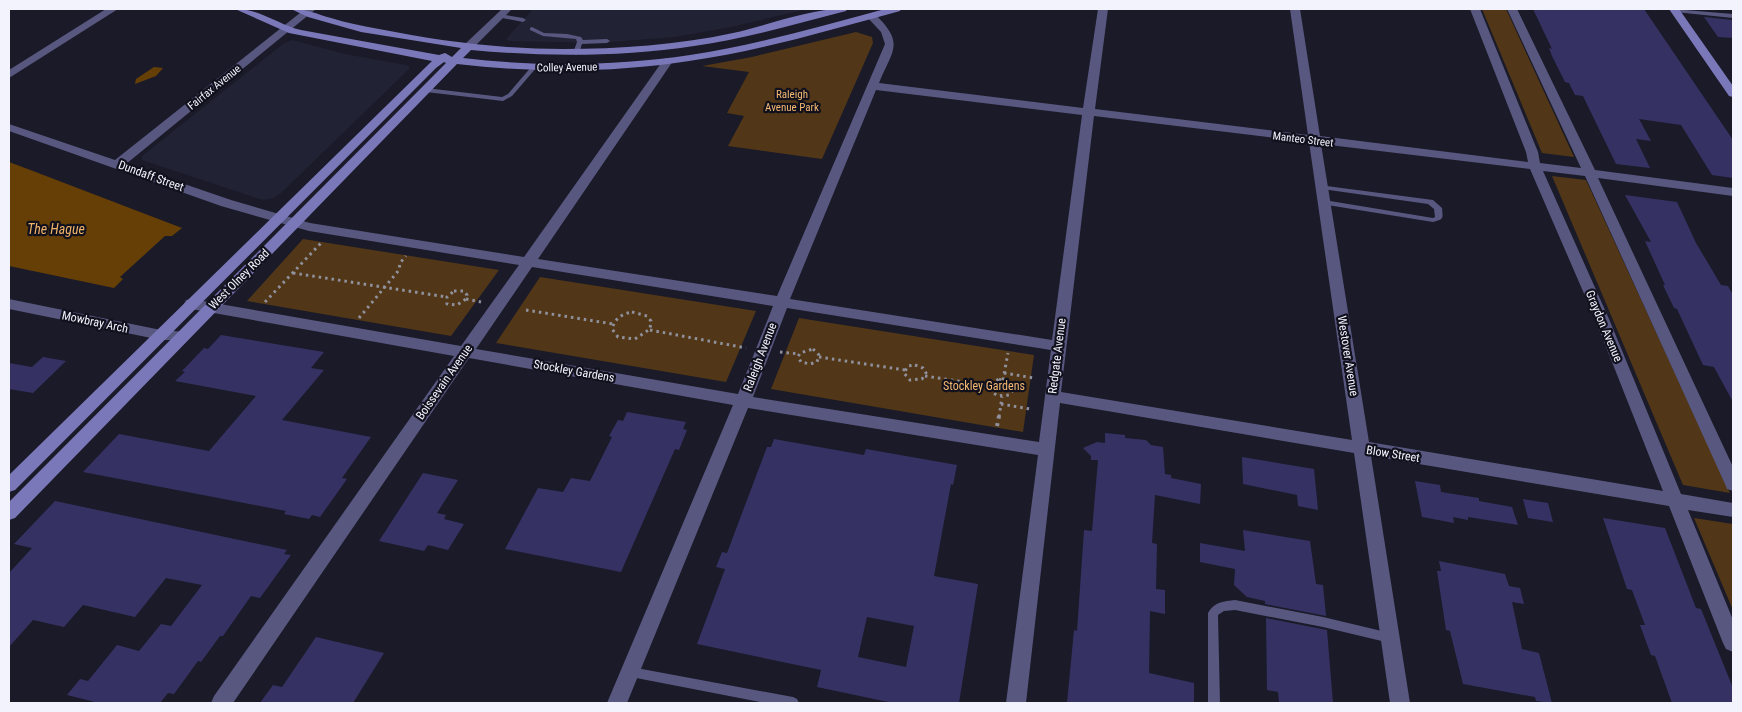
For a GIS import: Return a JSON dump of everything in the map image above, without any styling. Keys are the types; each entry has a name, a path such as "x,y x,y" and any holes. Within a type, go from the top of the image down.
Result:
{"main road":[{"name":"Colley Avenue","path":"240,9 286,29 393,52 496,66 582,68 668,61 771,42 896,9"},
{"name":"Colley Avenue","path":"296,9 399,36 507,51 576,53 617,52 694,43 761,30 842,9"},
{"path":"1675,9 1733,94"},
{"name":"West Olney Road","path":"9,485 439,58 469,46"},
{"name":"West Olney Road","path":"9,513 469,46"}],"street":[{"path":"9,75 113,9"},
{"name":"Redgate Avenue","path":"1016,703 1058,346 1103,9"},
{"name":"Westover Avenue","path":"1294,9 1400,703"},
{"name":"Graydon Avenue","path":"1475,9 1532,152 1535,166 1602,319 1733,643"},
{"path":"1512,9 1733,484"},
{"name":"Fairfax Avenue","path":"118,164 308,11"},
{"name":"West Olney Road","path":"469,46 503,13"},
{"name":"Raleigh Avenue","path":"617,703 743,401 781,303 890,44 889,37 885,31 871,16"},
{"name":"Boissevain Avenue","path":"221,703 668,61"},
{"name":"Manteo Street","path":"872,86 1535,166 1733,192"},
{"name":"Dundaff Street","path":"9,127 226,203 294,223"},
{"path":"294,223 332,231 1058,346"},
{"name":"Mowbray Arch","path":"9,304 161,336 182,336"},
{"name":"Stockley Gardens","path":"192,304 743,401 1046,450"},
{"name":"Blow Street","path":"1052,396 1733,510"}],"lane":[{"path":"1675,9 1733,16"},
{"path":"503,13 523,20"},
{"path":"532,30 545,36 575,36 579,38 580,42 576,53"},
{"path":"580,42 607,41"},
{"path":"426,90 503,99 510,95 534,67"},
{"path":"1322,187 1430,202 1438,208 1439,218 1433,220 1324,202"},
{"path":"1214,703 1213,613 1222,606 1235,605 1252,608 1390,638"},
{"path":"631,672 793,703"}],"path":[{"path":"265,303 332,231"},
{"path":"347,331 385,287 398,270 400,263 416,244"},
{"path":"293,273 446,297 451,293 461,291 466,293 466,299 461,304 447,304 446,297"},
{"path":"466,299 487,303"},
{"path":"526,310 613,324"},
{"path":"650,330 652,321 649,317 639,312 626,313 620,316 613,324 612,330 614,334 623,340 635,339 650,330 763,351 799,354"},
{"path":"1003,380 1010,339"},
{"path":"812,349 818,352 819,357 817,362 806,364 799,360 799,354 803,350 812,349"},
{"path":"819,357 905,370"},
{"path":"925,376 924,368 918,365 908,366 905,370 905,376 910,380 920,380 925,376 990,386"},
{"path":"1004,373 1034,378"},
{"path":"1003,380 1012,385 1013,390 1009,395 1002,397 994,394 990,386 993,382 1003,380"},
{"path":"994,442 1002,397"},
{"path":"1001,404 1030,409"}],"shaded area":[{"path":"533,9 807,9 731,27 675,37 598,43 509,41 506,39"},
{"path":"292,40 345,54 406,65 409,66 409,69 280,194 273,198 264,200 257,198 142,160 142,156 283,44"}],"green space":[{"path":"1482,9 1506,9 1574,157 1542,153"},
{"name":"Raleigh Avenue Park","path":"856,32 872,37 873,43 822,159 728,146 744,116 727,113 749,72 702,66 752,57"},
{"path":"1552,176 1586,180 1730,493 1683,485"},
{"path":"303,239 499,270 451,336 247,301"},
{"path":"540,277 756,311 726,382 496,343"},
{"name":"Stockley Gardens","path":"799,318 1034,355 1023,432 771,389"},
{"path":"1694,518 1733,524 1733,610"}],"water":[{"path":"154,67 163,68 156,76 135,84 136,79"},
{"name":"The Hague","path":"9,162 182,228 172,236 165,236 120,277 123,279 114,288 9,266"}],"building":[{"path":"1533,9 1644,9 1733,140 1733,178 1712,175 1681,125 1639,119 1651,141 1636,139 1650,168 1616,164 1583,96 1575,95 1569,83 1565,82"},
{"path":"1704,17 1733,20 1733,38 1718,37"},
{"path":"1625,195 1677,202 1696,243 1721,285 1728,286 1733,295 1733,402 1714,367 1703,365 1677,309 1674,308 1663,285 1665,285 1645,241 1651,242"},
{"path":"221,335 324,352 311,368 324,370 282,420 371,437 342,478 347,479 320,517 312,515 309,519 284,514 286,511 83,472 119,434 209,451 256,396 175,381 185,372 182,371 204,348 208,349"},
{"path":"43,357 66,361 33,393 9,389 9,363 32,367"},
{"path":"627,412 686,422 683,429 687,430 679,450 675,449 621,572 505,549 538,488 563,492 571,478 590,481 612,437 609,436 618,420 623,421"},
{"path":"1105,433 1125,435 1125,438 1146,440 1151,445 1163,447 1165,474 1171,475 1171,478 1201,484 1200,504 1155,495 1152,543 1157,544 1156,589 1165,590 1165,614 1150,611 1149,673 1194,683 1194,703 1067,703 1074,630 1077,631 1084,530 1092,531 1098,460 1091,460 1091,456 1083,448 1097,442 1105,443"},
{"path":"774,439 864,455 866,449 957,465 953,485 951,484 934,576 978,584 959,703 893,703 817,687 821,670 697,644 725,569 716,567 722,552 727,553 767,447 771,447","holes":["867,617 914,626 906,667 858,657"]},
{"path":"1242,457 1314,469 1318,510 1298,506 1297,495 1243,484"},
{"path":"423,473 458,480 437,513 446,515 444,519 464,524 448,550 428,545 424,551 379,541"},
{"path":"1415,481 1440,485 1441,492 1479,498 1479,501 1512,507 1518,525 1468,517 1468,520 1453,517 1454,523 1422,517"},
{"path":"1523,499 1548,503 1553,522 1528,518"},
{"path":"55,501 287,550 284,554 291,555 260,598 251,596 223,636 220,636 201,662 198,661 174,694 168,693 160,703 99,703 67,695 80,679 88,681 117,645 139,651 161,624 171,626 202,585 166,578 135,617 83,605 64,627 33,620 9,647 9,573 32,548 14,544"},
{"path":"1603,518 1665,528 1696,608 1701,609 1733,688 1733,703 1672,703 1655,656 1651,655 1640,625 1645,625 1632,590 1627,589"},
{"path":"1243,530 1310,541 1316,584 1323,585 1326,616 1265,604 1265,601 1247,597 1234,585 1235,569 1200,562 1200,543 1245,551"},
{"path":"1439,561 1505,574 1509,586 1520,588 1524,604 1512,602 1522,649 1539,653 1552,703 1536,701 1535,697 1463,684 1450,631 1446,630 1437,571 1441,571"},
{"path":"1266,618 1327,630 1333,703 1279,703 1278,692 1267,690"},
{"path":"316,637 384,653 353,703 260,703 273,685 282,687"}]}
